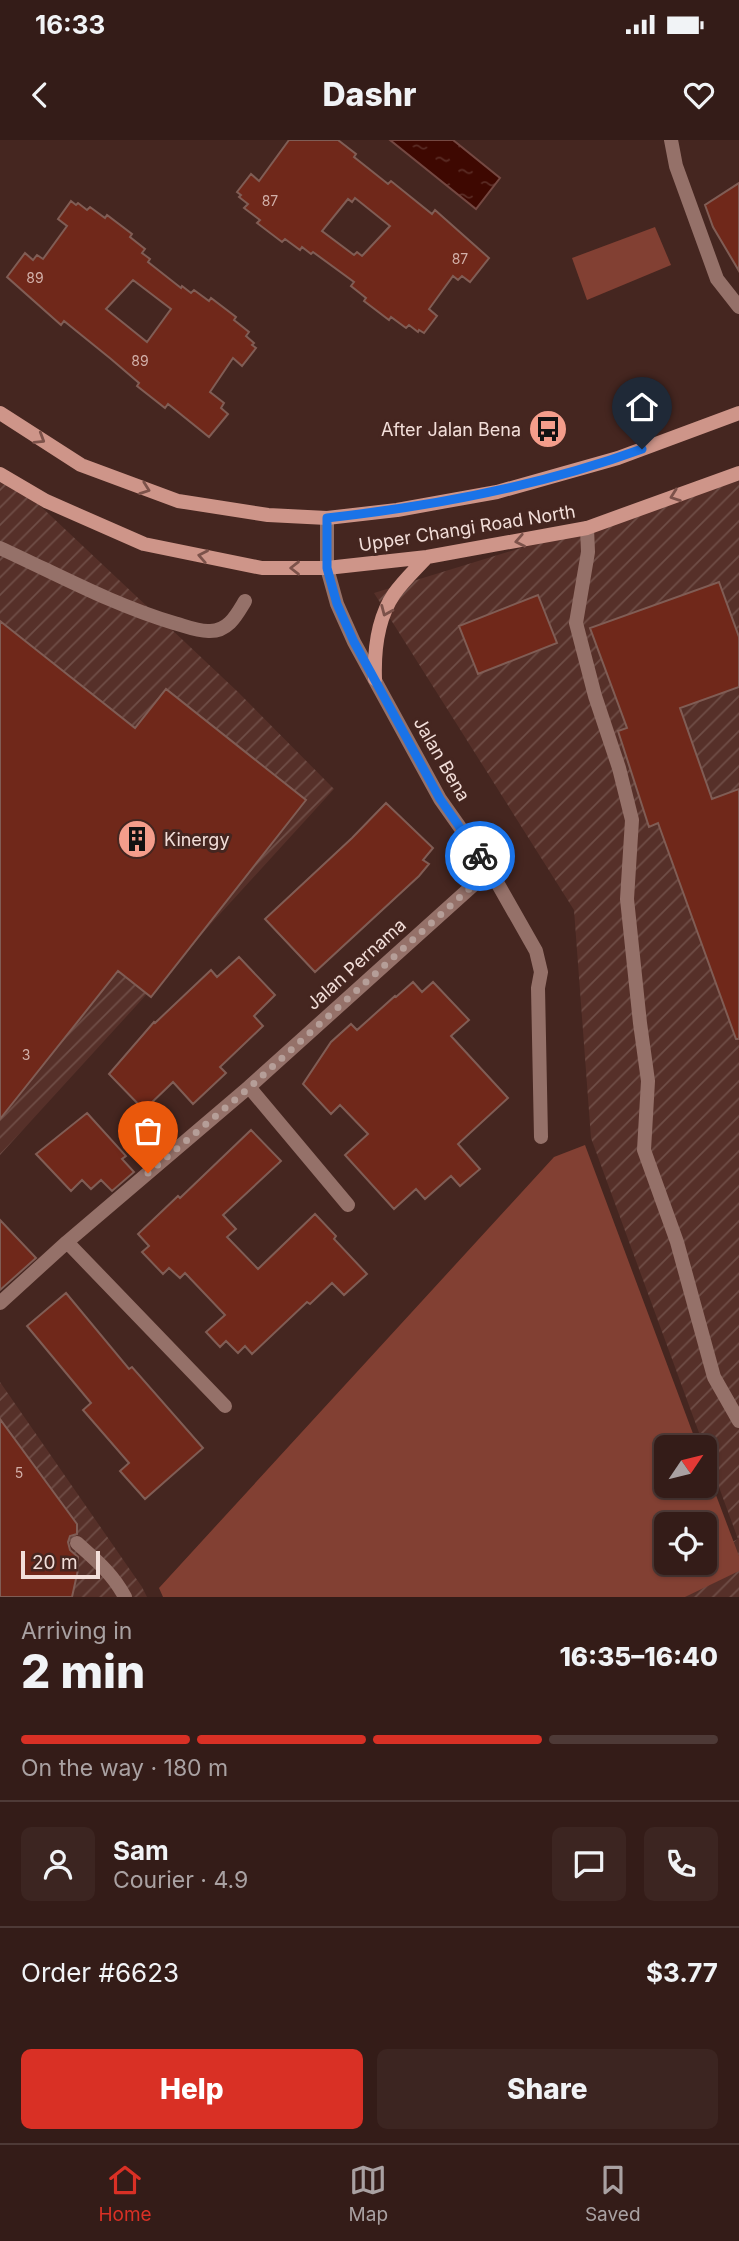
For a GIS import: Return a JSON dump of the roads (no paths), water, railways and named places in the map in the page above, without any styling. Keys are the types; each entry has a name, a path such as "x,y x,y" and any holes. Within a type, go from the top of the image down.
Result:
{"street":[{"path":"671,140 676,166 717,279 739,307"},
{"name":"Upper Changi Road North","path":"0,413 81,465 178,501 268,515 327,518 397,510 497,492 618,458 739,413"},
{"name":"Upper Changi Road North","path":"0,474 46,501 144,544 262,568 327,568 427,557 587,528 739,473"},
{"name":"Jalan Bena","path":"327,518 327,568 337,604 354,642 440,799 490,870 536,951 541,971 538,988 541,1137"},
{"path":"587,528 588,552 576,623 632,820 627,899 649,1080 644,1150 677,1242 714,1377 739,1422"},
{"path":"0,548 105,598 191,628 211,631 220,629 231,623 245,601"},
{"path":"375,679 374,649 390,601 427,557"},
{"name":"Jalan Pernama","path":"0,1303 250,1087 490,870"},
{"path":"250,1087 348,1205"},
{"path":"68,1242 225,1406"},
{"path":"77,1543 117,1582 125,1597"}],"water":[{"path":"390,140 453,140 500,178 476,209"}],"place":[{"name":"After Jalan Bena","path":"548,429"},
{"name":"Kinergy","path":"137,839"}]}
